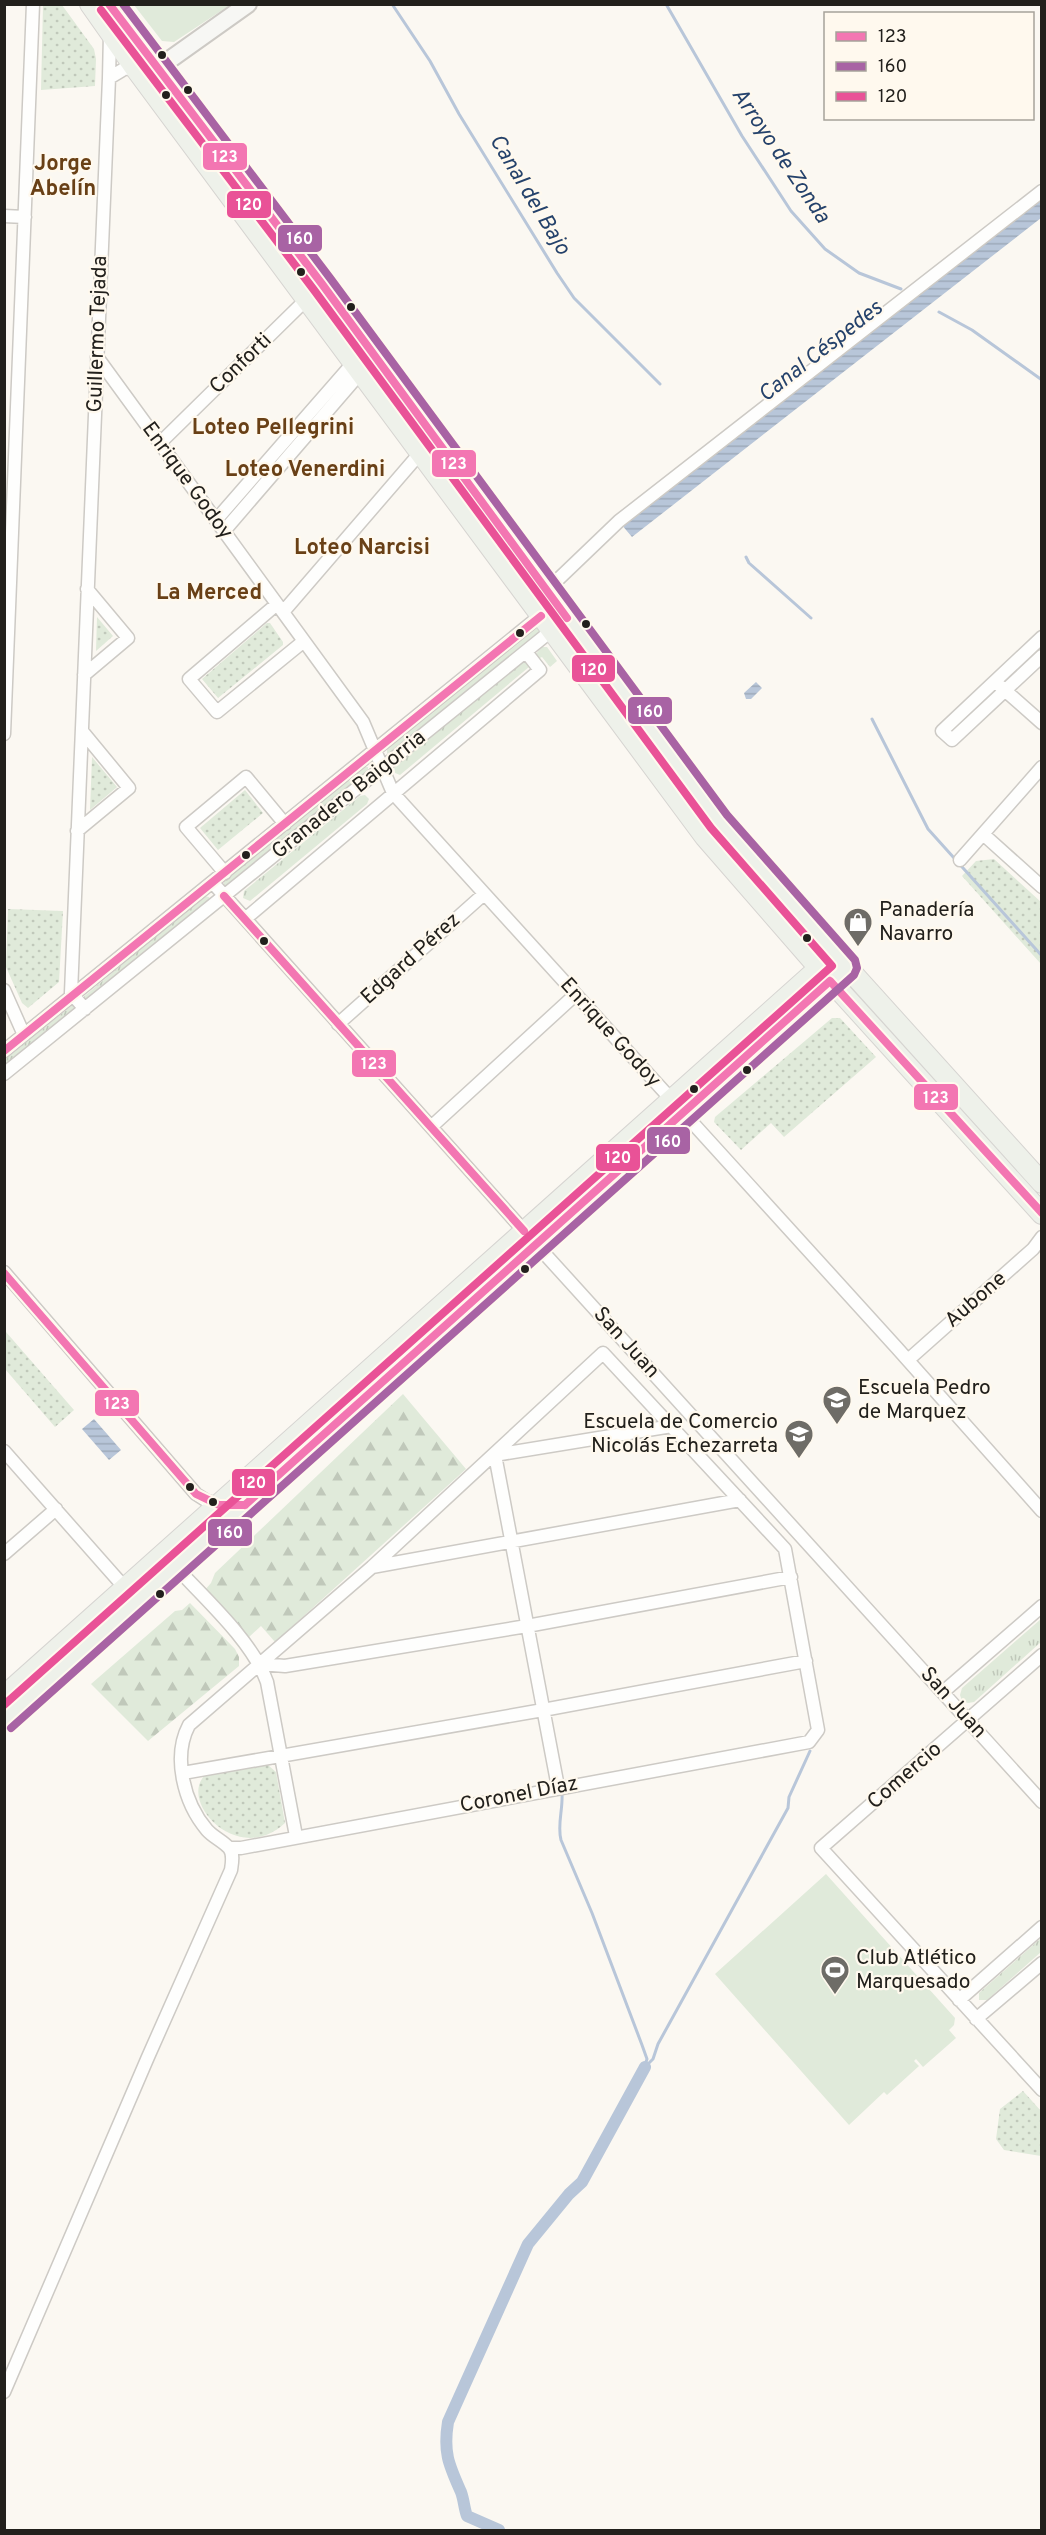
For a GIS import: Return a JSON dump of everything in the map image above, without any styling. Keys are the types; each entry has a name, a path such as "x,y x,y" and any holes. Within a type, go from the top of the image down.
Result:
{"main road":[{"path":"90,4 135,68 705,837 825,975 1041,1214"},
{"path":"109,4 322,284 735,843 1041,1183"},
{"path":"135,68 158,68 248,4"},
{"path":"4,1720 169,1561 219,1505 530,1238 841,960"},
{"path":"986,1154 1002,1139"},
{"path":"1007,1176 1022,1162"},
{"path":"4,1696 125,1588 169,1561 245,1505 530,1238"}],"street":[{"path":"4,734 8,582 33,4"},
{"name":"Guillermo Tejada","path":"74,996 71,993 77,831 110,34"},
{"path":"109,78 124,69 135,68"},
{"name":"Granadero Baigorria","path":"4,1074 526,652 557,603 619,521 1041,191"},
{"path":"4,216 25,217"},
{"name":"Conforti","path":"160,443 322,284"},
{"name":"Enrique Godoy","path":"97,357 363,722 393,793 908,1360 1041,1511"},
{"path":"216,520 358,367"},
{"path":"224,531 358,367"},
{"path":"304,641 217,712 189,679 280,608 421,452"},
{"path":"84,675 128,638 87,589"},
{"name":"Granadero Baigorria","path":"4,1051 375,750 546,623 557,603"},
{"path":"1041,637 942,731 952,740 1041,656"},
{"name":"Granadero Baigorria","path":"244,919 540,670 526,652"},
{"path":"995,681 1041,723"},
{"path":"77,831 129,788 82,731"},
{"path":"960,861 1041,766"},
{"name":"Granadero Baigorria","path":"225,873 186,826 246,777 285,824"},
{"path":"983,834 1041,887"},
{"name":"San Juan","path":"213,883 530,1238 1041,1802"},
{"name":"Edgard Pérez","path":"338,1024 484,894"},
{"path":"4,990 24,1035"},
{"path":"430,1127 575,995"},
{"path":"74,996 85,1010"},
{"name":"Aubone","path":"908,1360 1033,1249 1041,1238"},
{"path":"4,1272 196,1494 219,1505 245,1505"},
{"path":"4,2392 148,2056 231,1870 233,1861 229,1848 213,1837 200,1820 188,1797 183,1773 182,1745 189,1725 372,1567 603,1353 785,1549 806,1661 183,1773"},
{"path":"495,1455 672,1426"},
{"path":"4,1451 125,1588"},
{"path":"495,1455 558,1787"},
{"path":"372,1567 740,1500"},
{"path":"4,1554 56,1509"},
{"path":"169,1561 240,1636 260,1664 267,1682 296,1836"},
{"path":"260,1664 285,1666 527,1626 791,1577"},
{"path":"943,1692 1041,1606"},
{"name":"Comercio","path":"959,2000 821,1848 969,1721 1041,1655"},
{"name":"Coronel Díaz","path":"229,1848 810,1742 818,1730 806,1661"},
{"path":"231,1870 259,1844"},
{"path":"1041,1927 959,2000 1041,2090"},
{"path":"976,2019 1041,1963"}],"green space":[{"path":"43,5 62,5 94,49 95,86 41,90"},
{"path":"134,5 230,5 174,42 162,41"},
{"path":"332,312 541,595 537,597 328,315"},
{"path":"97,617 113,636 96,651"},
{"path":"267,623 270,623 283,645 218,698 202,679"},
{"path":"534,628 538,628 540,633 390,755 387,753 387,748"},
{"path":"542,647 547,647 557,661 550,667 542,657 538,659 534,656"},
{"path":"526,660 529,667 400,775 395,773 394,766"},
{"path":"92,757 117,787 90,810"},
{"path":"363,767 368,767 368,774 226,887 224,885 224,880"},
{"path":"245,790 263,813 218,850 200,828"},
{"path":"365,795 369,799 367,804 250,901 243,898 244,891 360,796"},
{"path":"994,859 1041,902 1041,964 962,876 976,861"},
{"path":"204,896 209,897 210,900 87,1002 81,999"},
{"path":"8,909 63,911 59,982 28,1008 22,1003 6,967"},
{"path":"848,981 992,1142 990,1143 846,984"},
{"path":"75,1003 78,1007 5,1069 5,1059"},
{"path":"832,1018 840,1018 876,1057 784,1137 771,1123 741,1150 714,1122 715,1117"},
{"path":"6,1332 74,1410 55,1427 5,1369"},
{"path":"403,1394 466,1469 275,1642 261,1626 248,1638 204,1591 211,1583 215,1573"},
{"path":"190,1603 235,1649 239,1657 239,1666 148,1741 91,1684 175,1611 182,1610"},
{"path":"1041,1619 1041,1642 974,1702 962,1701 960,1695 962,1688"},
{"path":"268,1765 276,1772 285,1823 267,1835 249,1838 232,1834 217,1826 206,1814 200,1800 199,1787 205,1775"},
{"name":"Club Atlético Marquesado","path":"826,1874 955,2018 954,2025 949,2030 956,2038 923,2067 916,2059 914,2061 919,2066 887,2095 884,2092 849,2125 715,1974"},
{"path":"1041,1938 1041,1952 987,2000 979,2000 979,1993"},
{"path":"1023,2091 1041,2111 1041,2156 1004,2150 996,2139 1000,2109"}],"water":[{"path":"1041,198 1041,218 632,537 621,524"},
{"path":"756,682 762,688 751,699 746,699 744,693"},
{"path":"94,1419 121,1450 109,1460 82,1429"}],"waterway":[{"name":"Canal del Bajo","path":"392,4 430,61 459,114 574,298 660,384"},
{"name":"Arroyo de Zonda","path":"666,4 742,136 791,211 825,249 859,273 901,289"},
{"path":"939,312 972,330 1042,380"},
{"name":"Canal del Bajo","path":"746,557 749,563 811,618"},
{"name":"Canal del Bajo","path":"872,719 928,829 1042,956"},
{"path":"645,2067 653,2059 658,2044 788,1808 789,1797 810,1751"},
{"path":"562,1794 561,1840 592,1913 642,2045 647,2059 645,2065"},
{"path":"499,2530 467,2516 448,2458 446,2442 448,2422 528,2244 569,2194 582,2182 645,2067"}],"transit line":[{"name":"123","path":"109,4 322,284 567,618"},
{"name":"160","path":"11,1728 854,975 857,968 855,960 727,815 330,278 123,4"},
{"name":"120","path":"4,1705 832,966 711,828 314,290 101,10"},
{"name":"123","path":"4,1051 541,616"},
{"name":"123","path":"224,896 524,1231"},
{"name":"123","path":"830,981 1042,1213"},
{"name":"123","path":"245,1505 830,981"},
{"name":"123","path":"4,1273 196,1494 219,1505 245,1505"}],"place":[{"name":"Panadería Navarro","path":"858,948"},
{"name":"Escuela Pedro de Marquez","path":"837,1426"},
{"name":"Escuela de Comercio Nicolás Echezarreta","path":"799,1460"},
{"name":"Club Atlético Marquesado","path":"835,1996"}],"district":[{"name":"Jorge Abelín","path":"63,176"},
{"name":"Loteo Pellegrini","path":"273,428"},
{"name":"Loteo Venerdini","path":"305,470"},
{"name":"Loteo Narcisi","path":"362,548"},
{"name":"La Merced","path":"209,593"}],"water label":[{"name":"Canal Céspedes","path":"821,352"}]}
